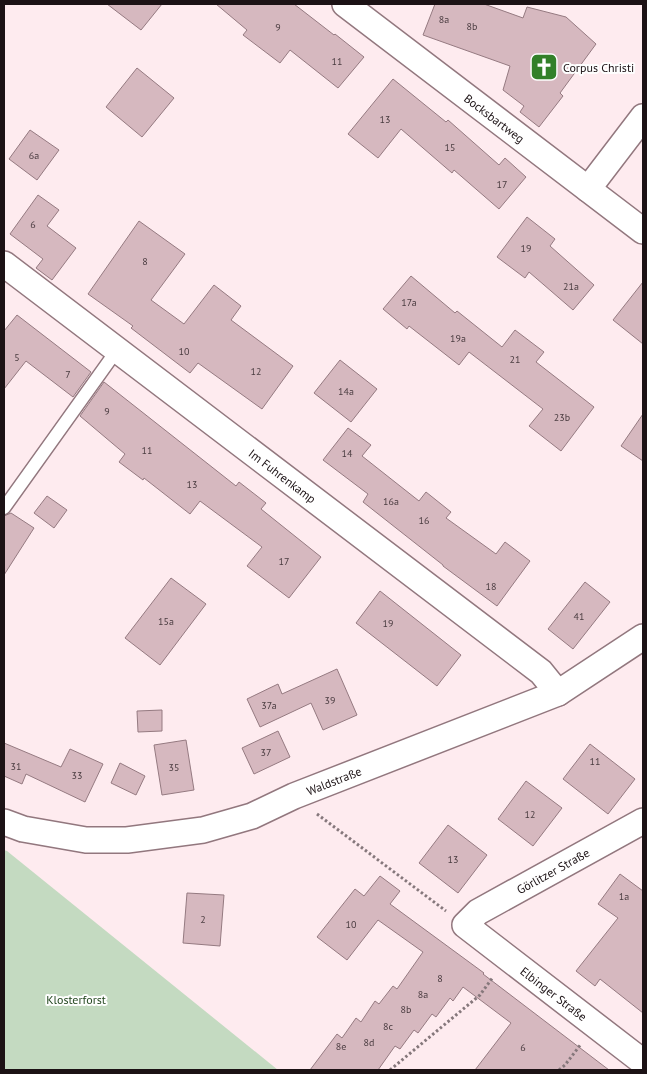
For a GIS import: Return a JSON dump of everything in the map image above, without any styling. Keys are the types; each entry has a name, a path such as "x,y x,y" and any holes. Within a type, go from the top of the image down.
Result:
{"street":[{"name":"Bocksbartweg","path":"345,4 643,231"},
{"path":"588,189 643,118"},
{"name":"Im Fuhrenkamp","path":"4,264 541,672 558,692"},
{"name":"Waldstraße","path":"4,822 23,828 86,840 127,840 204,830 252,816 294,796 558,692 643,638"},
{"name":"Görlitzer Straße","path":"465,925 478,912 643,821"},
{"name":"Elbinger Straße","path":"465,925 643,1062"}],"lane":[{"path":"4,508 116,350"}],"path":[{"path":"294,796 465,925"},
{"path":"390,1070 480,995 496,974"},
{"path":"559,1070 583,1042"}],"green space":[{"name":"Klosterforst","path":"4,850 7,851 278,1070 4,1070"}],"building":[{"path":"107,4 162,4 141,30"},
{"path":"216,4 294,4 364,57 338,88 290,50 280,63 243,35 247,30"},
{"name":"Corpus Christi","path":"435,4 484,4 523,18 527,7 566,17 596,44 560,93 563,96 539,127 520,112 524,106 503,90 510,66 423,35"},
{"path":"137,68 174,98 142,137 106,107"},
{"path":"393,79 446,122 448,120 499,165 505,158 526,177 499,209 454,170 452,173 401,129 378,158 348,134"},
{"path":"30,130 59,150 37,180 9,159"},
{"path":"38,195 59,210 47,226 76,248 52,280 36,268 43,259 10,234"},
{"path":"527,217 555,239 550,246 594,285 573,310 529,272 525,278 497,257"},
{"path":"139,221 185,254 151,300 184,324 214,285 241,306 231,320 293,366 262,409 198,363 190,373 131,328 133,326 88,294"},
{"path":"411,276 455,313 457,311 502,347 515,330 544,352 536,362 594,407 561,451 529,426 543,409 469,352 459,365 409,326 407,329 383,309"},
{"path":"643,282 643,344 613,320"},
{"path":"17,315 91,372 73,397 26,361 4,389 4,331"},
{"path":"340,360 377,389 351,422 314,393"},
{"path":"104,382 236,486 239,482 266,503 261,509 321,557 289,598 247,566 262,547 200,501 190,514 144,478 143,480 119,462 125,454 80,416"},
{"path":"643,414 643,461 621,446"},
{"path":"348,428 371,445 362,456 419,501 426,492 451,512 446,518 496,554 505,542 530,561 497,606 443,566 363,502 368,494 323,460"},
{"path":"47,496 67,510 54,528 34,513"},
{"path":"11,513 34,528 4,575 4,516"},
{"path":"171,578 206,604 160,665 125,638"},
{"path":"585,582 610,602 573,649 548,629"},
{"path":"380,591 461,655 437,686 356,623"},
{"path":"337,669 357,715 323,730 311,703 260,727 247,699 278,684 282,694"},
{"path":"162,710 162,731 138,732 137,711"},
{"path":"278,731 290,757 254,774 242,748"},
{"path":"186,740 194,790 162,795 154,745"},
{"path":"4,743 61,767 70,749 103,764 85,802 26,774 22,784 4,776"},
{"path":"590,744 635,779 608,814 563,779"},
{"path":"120,763 145,776 136,795 111,783"},
{"path":"526,781 562,808 533,846 498,819"},
{"path":"448,825 487,855 458,893 419,863"},
{"path":"620,874 643,891 643,1013 600,979 595,986 576,971 618,918 598,904"},
{"path":"380,876 400,891 390,904 484,973 609,1070 475,1070 511,1023 463,987 453,1001 450,998 436,1017 432,1014 418,1033 414,1030 400,1049 395,1046 378,1070 310,1070 337,1034 342,1038 356,1018 361,1022 375,1001 379,1004 393,986 397,989 423,952 378,920 347,960 317,937 355,889 364,896"},
{"path":"187,893 224,895 220,946 183,943"}],"place":[{"name":"Corpus Christi","path":"544,67"}]}
